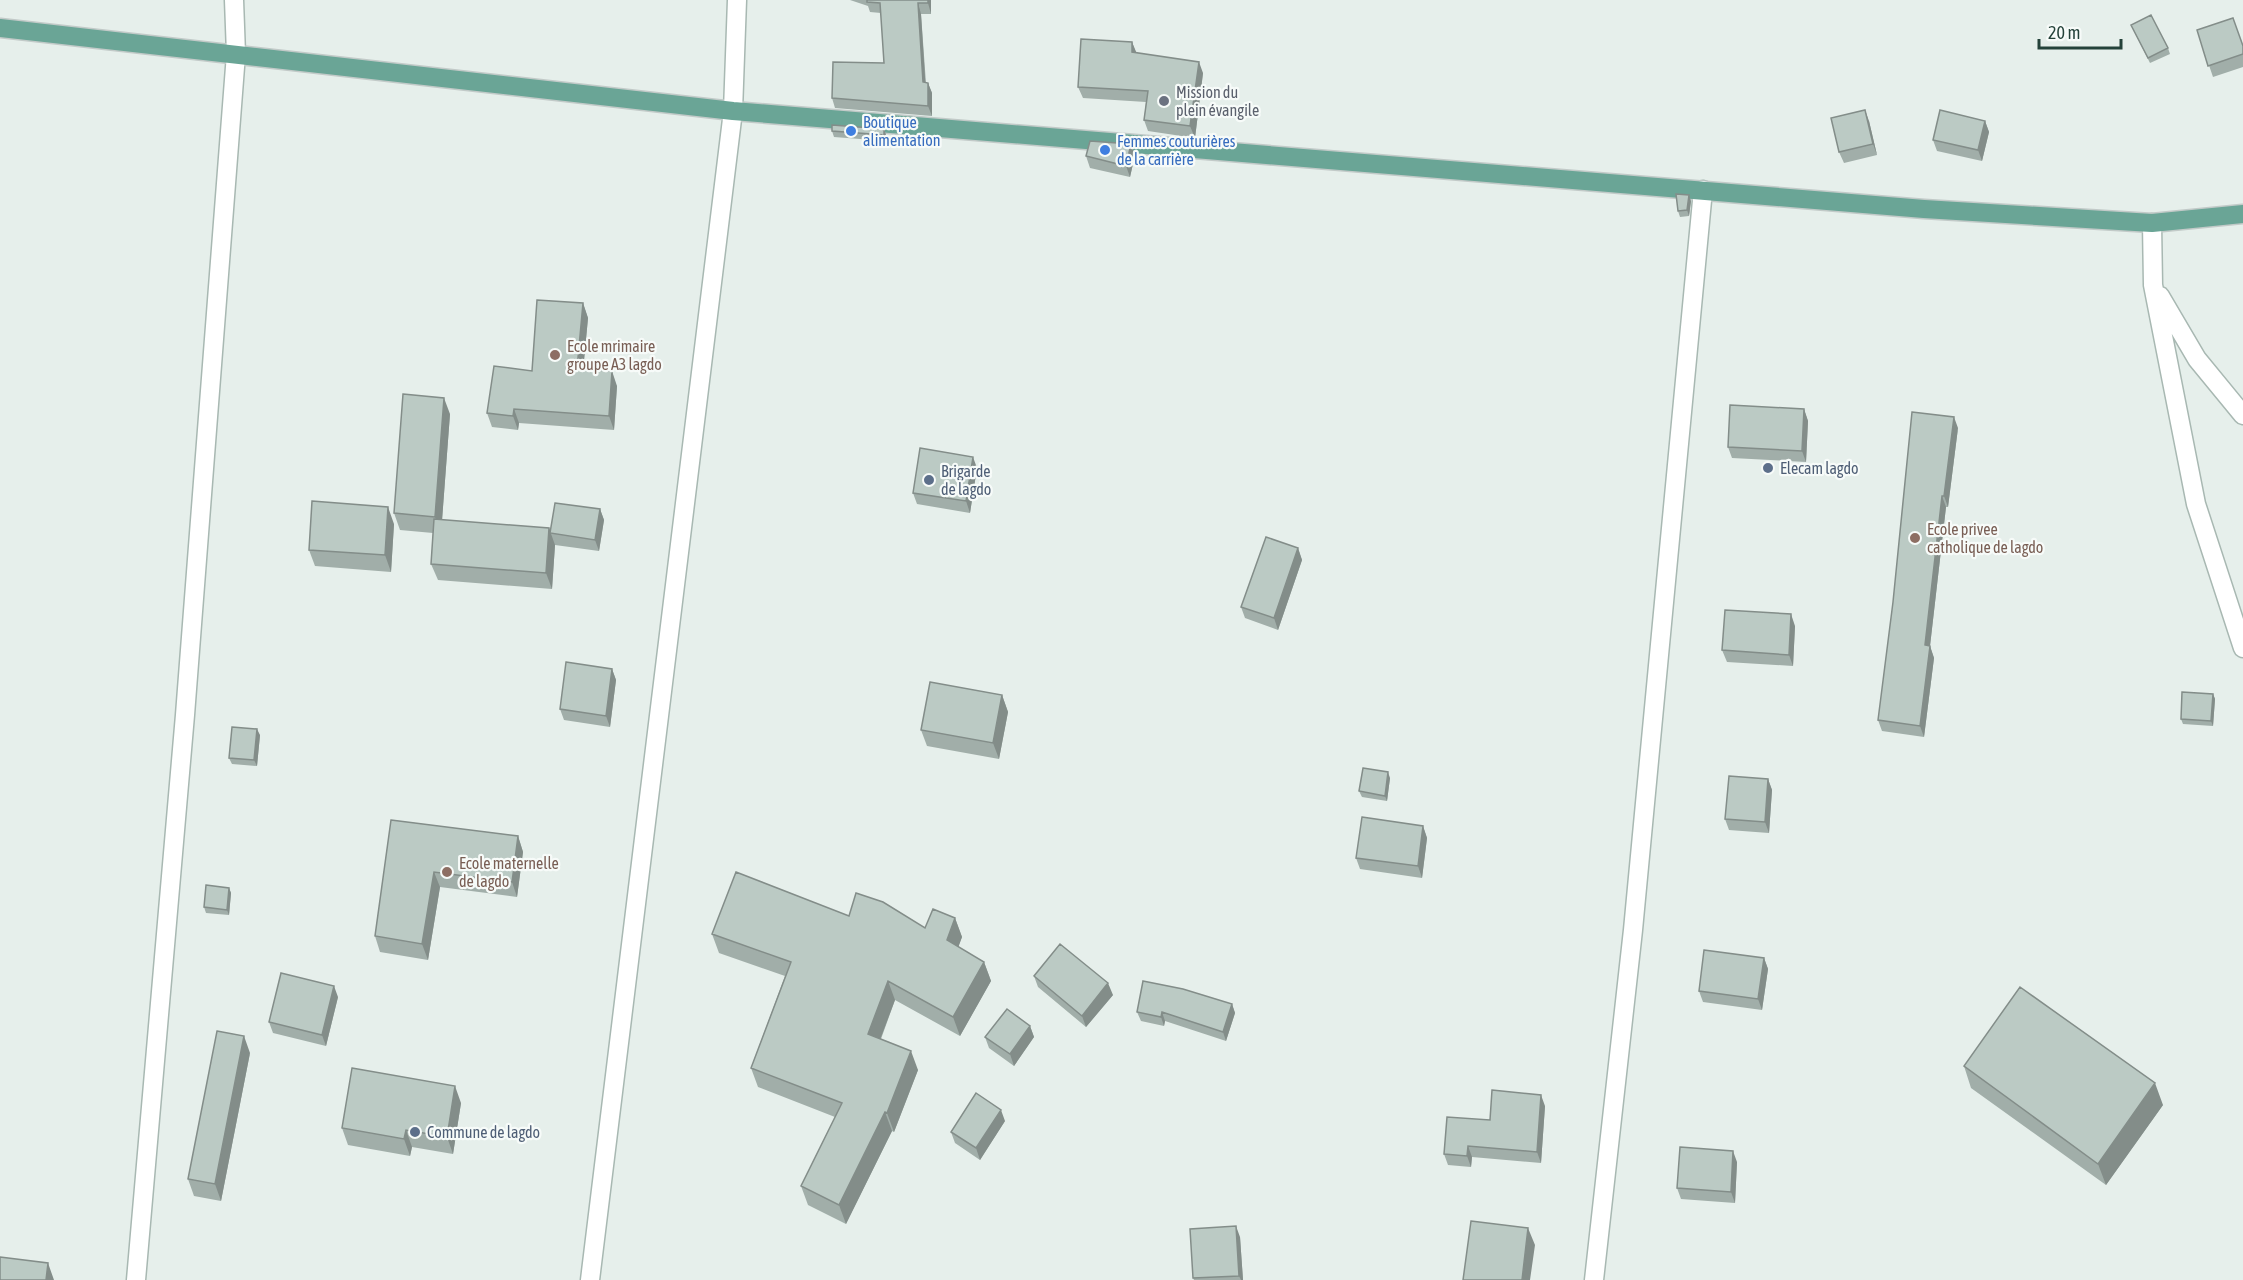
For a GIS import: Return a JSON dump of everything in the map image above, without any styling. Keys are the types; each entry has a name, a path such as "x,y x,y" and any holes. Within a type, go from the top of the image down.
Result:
{"main road":[{"path":"0,28 733,111 1924,209 2152,223 2243,214"}],"street":[{"path":"136,1280 185,715 236,54 234,0"},
{"path":"590,1280 733,111 737,0"},
{"path":"1594,1280 1633,930 1703,190"},
{"path":"2152,223 2153,285 2196,504 2243,648"},
{"path":"2153,285 2197,359 2243,415"}],"building":[{"path":"867,0 928,0 928,3 918,3 923,82 928,83 928,106 832,98 833,62 884,63 880,3 867,2"},
{"path":"2151,15 2168,48 2148,58 2131,25"},
{"path":"2233,18 2243,46 2243,54 2208,66 2197,30"},
{"path":"1081,39 1132,42 1132,52 1199,62 1190,126 1144,120 1148,91 1078,87"},
{"path":"1865,110 1873,144 1839,152 1831,118"},
{"path":"1940,110 1985,121 1978,150 1933,140"},
{"path":"832,125 884,129 884,135 832,131"},
{"path":"1090,141 1131,144 1126,166 1086,156"},
{"path":"1676,194 1689,195 1687,210 1678,211"},
{"path":"537,300 583,303 577,369 612,371 609,416 514,409 513,416 487,413 494,366 532,371"},
{"path":"403,394 444,398 435,517 394,513"},
{"path":"1730,405 1804,409 1802,451 1728,447"},
{"path":"1912,412 1954,417 1944,496 1942,496 1925,645 1930,646 1920,726 1878,720 1893,602"},
{"path":"920,448 973,457 966,501 913,493"},
{"path":"312,501 388,507 385,555 309,550"},
{"path":"555,503 600,509 595,540 550,533"},
{"path":"434,519 549,528 546,573 431,564"},
{"path":"1266,537 1298,548 1274,618 1241,607"},
{"path":"1725,610 1791,614 1789,655 1722,650"},
{"path":"566,662 612,669 606,716 560,709"},
{"path":"930,682 1002,695 993,743 921,730"},
{"path":"2182,692 2213,694 2211,721 2181,719"},
{"path":"232,727 257,729 254,760 229,758"},
{"path":"1363,768 1388,772 1385,796 1359,791"},
{"path":"1729,776 1768,779 1765,822 1725,819"},
{"path":"1362,817 1423,826 1418,866 1356,858"},
{"path":"391,820 518,836 512,882 434,872 422,944 375,936"},
{"path":"736,872 849,916 856,893 883,902 925,928 933,909 955,918 947,940 984,962 953,1017 888,981 868,1034 911,1051 887,1113 885,1112 839,1205 801,1186 842,1103 751,1068 791,962 712,934"},
{"path":"206,885 229,888 227,910 204,907"},
{"path":"1060,944 1108,983 1082,1016 1034,976"},
{"path":"1704,950 1764,958 1758,999 1699,991"},
{"path":"281,973 334,986 322,1035 269,1022"},
{"path":"1143,981 1183,989 1232,1004 1223,1032 1162,1012 1161,1017 1137,1012"},
{"path":"2020,987 2155,1083 2098,1164 1964,1066"},
{"path":"1007,1009 1030,1026 1010,1054 985,1037"},
{"path":"217,1031 244,1036 215,1184 188,1179"},
{"path":"352,1068 455,1086 447,1137 406,1130 404,1139 342,1128"},
{"path":"1492,1090 1541,1095 1537,1152 1468,1146 1467,1156 1444,1154 1447,1117 1490,1120"},
{"path":"976,1093 1001,1110 976,1148 951,1132"},
{"path":"1680,1147 1733,1151 1731,1192 1677,1188"},
{"path":"1471,1221 1528,1228 1522,1280 1463,1280"},
{"path":"1236,1226 1239,1276 1193,1278 1190,1229"},
{"path":"0,1257 48,1263 46,1280 0,1280"}],"place":[{"name":"Mission du plein évangile","path":"1164,101"},
{"name":"Boutique alimentation","path":"851,131"},
{"name":"Femmes couturières de la carrière","path":"1105,150"},
{"name":"Ecole mrimaire groupe A3 lagdo","path":"555,355"},
{"name":"Elecam lagdo","path":"1768,468"},
{"name":"Brigarde de lagdo","path":"929,480"},
{"name":"Ecole privee catholique de lagdo","path":"1915,538"},
{"name":"Ecole maternelle de lagdo","path":"447,872"},
{"name":"Commune de lagdo","path":"415,1132"}]}
